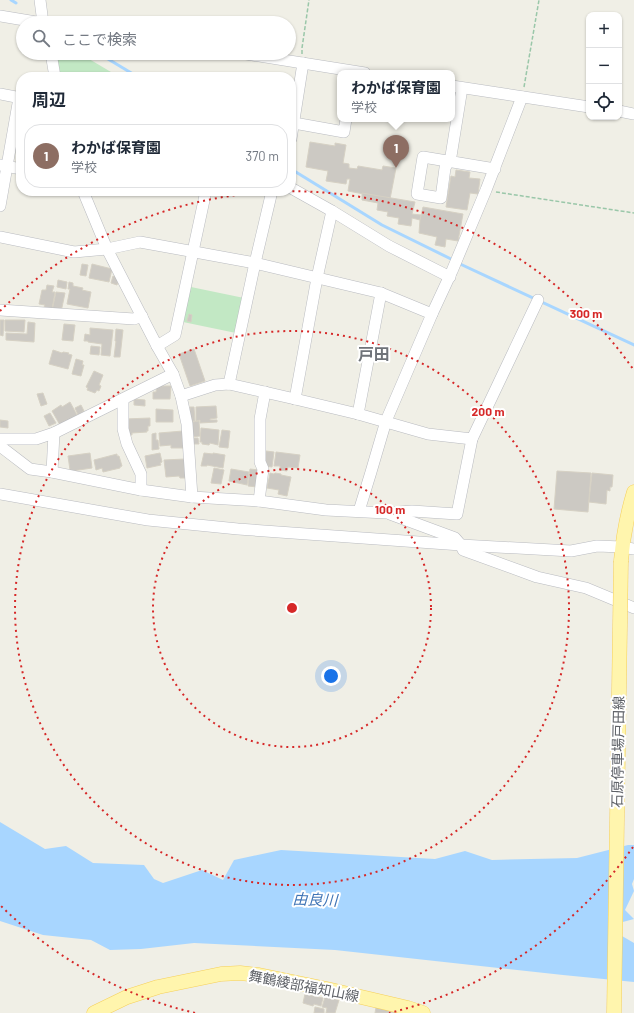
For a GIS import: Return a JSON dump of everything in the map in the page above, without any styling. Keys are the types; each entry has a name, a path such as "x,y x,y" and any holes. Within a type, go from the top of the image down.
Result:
{"main road":[{"name":"石原停車場戸田線","path":"614,1013 626,553 625,525 634,492"},
{"name":"舞鶴綾部福知山線","path":"94,1013 127,997 158,987 221,974 240,973 259,975 327,989 408,1008 423,1013"}],"street":[{"path":"40,0 42,16"},
{"path":"0,16 16,19"},
{"path":"52,60 54,72"},
{"path":"284,60 342,70"},
{"path":"296,110 303,63"},
{"path":"455,105 457,87 586,107"},
{"path":"0,94 16,97"},
{"path":"359,511 372,472 386,421 458,258 496,166 522,97"},
{"path":"622,112 634,114"},
{"path":"0,206 3,166 16,114"},
{"path":"296,123 344,132 346,122"},
{"path":"453,122 449,159 496,166"},
{"path":"3,166 16,167"},
{"path":"296,191 389,246 451,274"},
{"path":"85,196 107,249 156,346 173,374 181,396 187,424 192,496"},
{"path":"156,346 175,335 205,196"},
{"path":"229,384 271,196"},
{"path":"295,399 332,211"},
{"path":"0,237 74,252 107,249 140,242 255,262 381,293 432,314"},
{"path":"358,414 381,293"},
{"path":"0,446 30,469 141,490 192,496 259,501 326,510 386,513 412,511 457,514 472,439 538,300"},
{"path":"0,310 134,319 142,316"},
{"path":"0,439 36,439 54,433 173,374"},
{"path":"181,396 215,385 229,384 386,421 428,434 472,439"},
{"path":"259,501 263,469 260,462 260,419 265,392"},
{"path":"123,399 123,429 127,444 141,474 141,490"},
{"path":"52,472 54,433"},
{"path":"0,494 148,520 238,529 460,545 571,551 597,546 626,553"},
{"path":"386,513 455,538 463,550 538,577 586,588 634,608"}],"path":[{"path":"303,63 302,48 309,0"},
{"path":"522,97 539,0"},
{"path":"486,190 634,214"}],"green space":[{"path":"55,60 91,60 111,72 58,72"},
{"path":"191,287 244,298 236,333 183,322"}],"water":[{"name":"由良川","path":"0,822 45,849 66,846 93,863 144,865 154,879 163,883 202,870 223,880 234,860 281,850 435,859 465,851 492,860 577,858 628,845 634,845 634,879 632,884 634,891 625,910 634,919 619,923 622,936 634,943 634,982 335,950 194,943 141,949 110,950 91,940 43,935 0,921"}],"building":[{"path":"310,142 335,146 335,143 346,145 343,163 349,164 349,168 357,169 358,166 382,170 383,166 396,168 390,199 348,191 350,179 347,179 346,184 326,181 328,171 306,167"},
{"path":"456,170 470,172 469,178 480,179 478,194 470,193 467,210 446,207 451,176 455,177"},
{"path":"362,193 415,202 412,214 421,215 420,220 412,218 411,226 398,224 399,218 387,216 388,212 377,210 378,203 362,200"},
{"path":"423,207 463,214 458,241 446,239 445,247 435,245 437,237 419,233"},
{"path":"82,264 88,265 86,276 80,275"},
{"path":"92,264 112,269 109,282 89,278"},
{"path":"113,276 119,278 117,285 111,283"},
{"path":"58,280 67,282 66,289 57,287"},
{"path":"69,282 73,283 73,286 83,288 82,290 91,292 88,308 67,304 70,289 68,289"},
{"path":"47,285 54,286 52,292 55,292 52,309 44,307 45,305 39,304 42,290 46,290"},
{"path":"56,292 65,293 61,312 52,311"},
{"path":"189,314 192,315 191,322 187,321"},
{"path":"0,320 4,320 3,336 0,335"},
{"path":"5,320 25,320 24,332 5,331"},
{"path":"28,322 35,323 34,342 6,340 6,333 27,334"},
{"path":"64,324 75,325 73,341 62,340"},
{"path":"90,328 113,330 110,356 101,355 102,344 84,341 85,334 90,335"},
{"path":"116,329 123,330 120,357 114,357"},
{"path":"91,346 100,347 99,355 90,354"},
{"path":"194,349 205,381 190,386 179,354"},
{"path":"53,350 72,355 68,369 49,364"},
{"path":"76,359 83,361 82,365 84,365 81,376 72,374"},
{"path":"94,371 103,375 99,385 101,386 99,391 97,390 95,393 87,390 88,388 86,387"},
{"path":"157,386 171,386 170,399 153,399 153,392 156,392"},
{"path":"43,393 47,404 41,406 37,394"},
{"path":"134,399 145,400 145,406 134,405"},
{"path":"70,402 77,415 60,425 52,411 61,405 62,407"},
{"path":"81,405 84,411 78,415 75,408"},
{"path":"216,406 217,418 210,420 217,420 217,422 200,423 200,420 196,421 196,407"},
{"path":"190,407 194,407 195,421 190,421"},
{"path":"156,409 173,410 173,422 156,422"},
{"path":"50,413 56,423 49,426 44,416"},
{"path":"150,418 150,426 148,426 147,432 132,433 132,435 127,435 125,419"},
{"path":"0,420 8,421 8,428 0,427"},
{"path":"199,421 200,436 192,437 192,422"},
{"path":"201,428 219,430 218,445 210,443 209,445 202,444 202,442 200,442"},
{"path":"222,430 230,431 228,448 219,447"},
{"path":"183,431 183,448 171,448 171,445 160,446 159,433"},
{"path":"156,433 156,440 158,440 159,449 152,450 152,434"},
{"path":"193,438 198,438 199,444 193,444"},
{"path":"266,451 274,452 272,467 264,466"},
{"path":"276,452 300,455 298,468 288,467 287,471 280,470 280,466 274,466"},
{"path":"90,453 92,468 70,470 68,456"},
{"path":"160,453 162,462 160,463 161,465 147,468 145,456"},
{"path":"204,453 225,455 223,468 207,465 201,466"},
{"path":"117,454 122,466 120,468 103,472 102,468 96,470 94,460"},
{"path":"185,459 187,478 180,478 179,476 166,477 164,460"},
{"path":"214,468 224,470 221,484 211,483"},
{"path":"231,469 249,472 247,485 229,481"},
{"path":"250,469 259,470 257,487 248,486"},
{"path":"557,471 591,473 588,512 554,509"},
{"path":"270,473 291,477 287,496 278,494 279,490 267,488"},
{"path":"592,473 613,475 612,487 610,487 610,491 607,490 606,504 589,502"},
{"path":"305,994 323,998 321,1006 314,1004 313,1006 303,1003"},
{"path":"325,997 339,1000 335,1013 326,1013 327,1008 322,1007"},
{"path":"315,1007 324,1009 324,1013 314,1013"},
{"path":"376,1007 394,1011 394,1013 375,1013"}],"waterway":[{"path":"11,0 16,3"},
{"path":"110,60 130,72"},
{"path":"296,172 382,225 453,260"},
{"path":"458,263 634,345"}],"place":[{"name":"わかば保育園","path":"396,168"}],"district":[{"name":"戸田","path":"374,354"}]}
